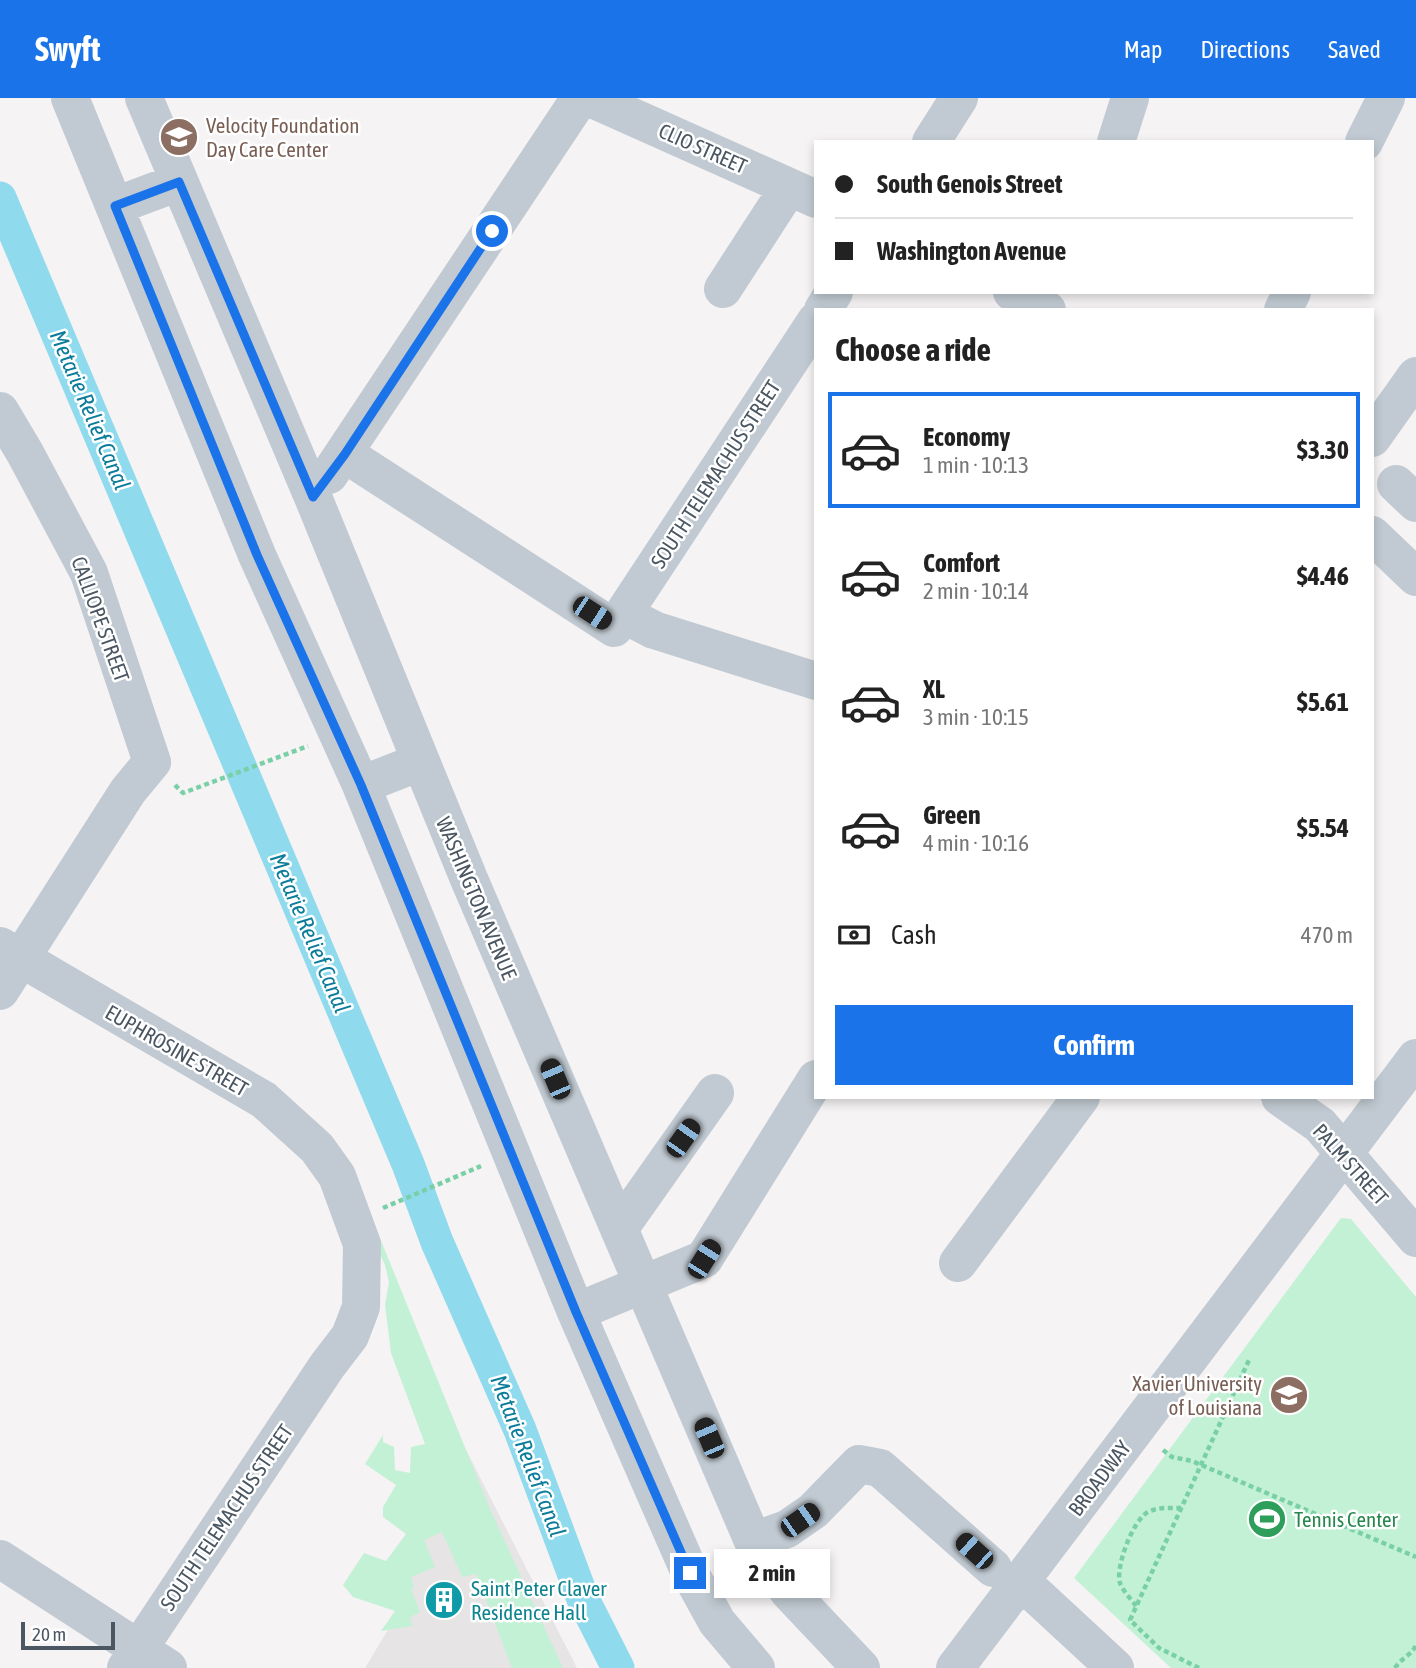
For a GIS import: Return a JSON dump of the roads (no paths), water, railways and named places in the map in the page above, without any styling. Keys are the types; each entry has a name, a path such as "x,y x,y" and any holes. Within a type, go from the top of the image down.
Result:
{"street":[{"path":"70,98 257,555 361,785 576,1312 690,1573 717,1622 756,1668"},
{"name":"WASHINGTON AVENUE","path":"144,98 313,497 420,762 753,1541 789,1592 861,1668"},
{"path":"313,497 345,454 580,98"},
{"name":"CLIO STREET","path":"590,98 802,193"},
{"path":"932,140 959,98"},
{"path":"1117,140 1130,98"},
{"path":"1365,140 1386,98"},
{"path":"115,206 179,182"},
{"path":"723,289 802,193"},
{"path":"1016,294 1043,308"},
{"name":"SOUTH TELEMACHUS STREET","path":"619,621 803,365 814,328"},
{"path":"1374,435 1416,376"},
{"name":"CALLIOPE STREET","path":"0,411 89,573 152,762 10,953"},
{"path":"345,454 619,621 814,680"},
{"path":"1374,538 1416,577"},
{"path":"361,785 420,762"},
{"path":"0,991 10,953"},
{"name":"EUPHROSINE STREET","path":"10,953 264,1100 317,1149 337,1175 355,1220"},
{"name":"BROADWAY","path":"956,1668 1007,1574 1345,1154 1416,1058"},
{"path":"576,1312 704,1259 814,1082"},
{"path":"619,1229 715,1093"},
{"path":"958,1263 1080,1099"},
{"name":"PALM STREET","path":"1282,1099 1320,1125 1416,1238"},
{"name":"SOUTH TELEMACHUS STREET","path":"144,1662 327,1366 350,1336 360,1307 362,1244 355,1220"},
{"path":"753,1541 787,1530 813,1511 859,1464 880,1468 1115,1668"},
{"path":"0,1559 144,1662"}],"waterway":[{"name":"Metarie Relief Canal","path":"0,198 408,1164 437,1242 520,1430 583,1599 618,1668"}],"place":[{"name":"Velocity Foundation Day Care Center","path":"179,137"},
{"name":"Xavier University of Louisiana","path":"1289,1395"},
{"name":"Tennis Center","path":"1267,1519"},
{"name":"Saint Peter Claver Residence Hall","path":"444,1600"}]}
